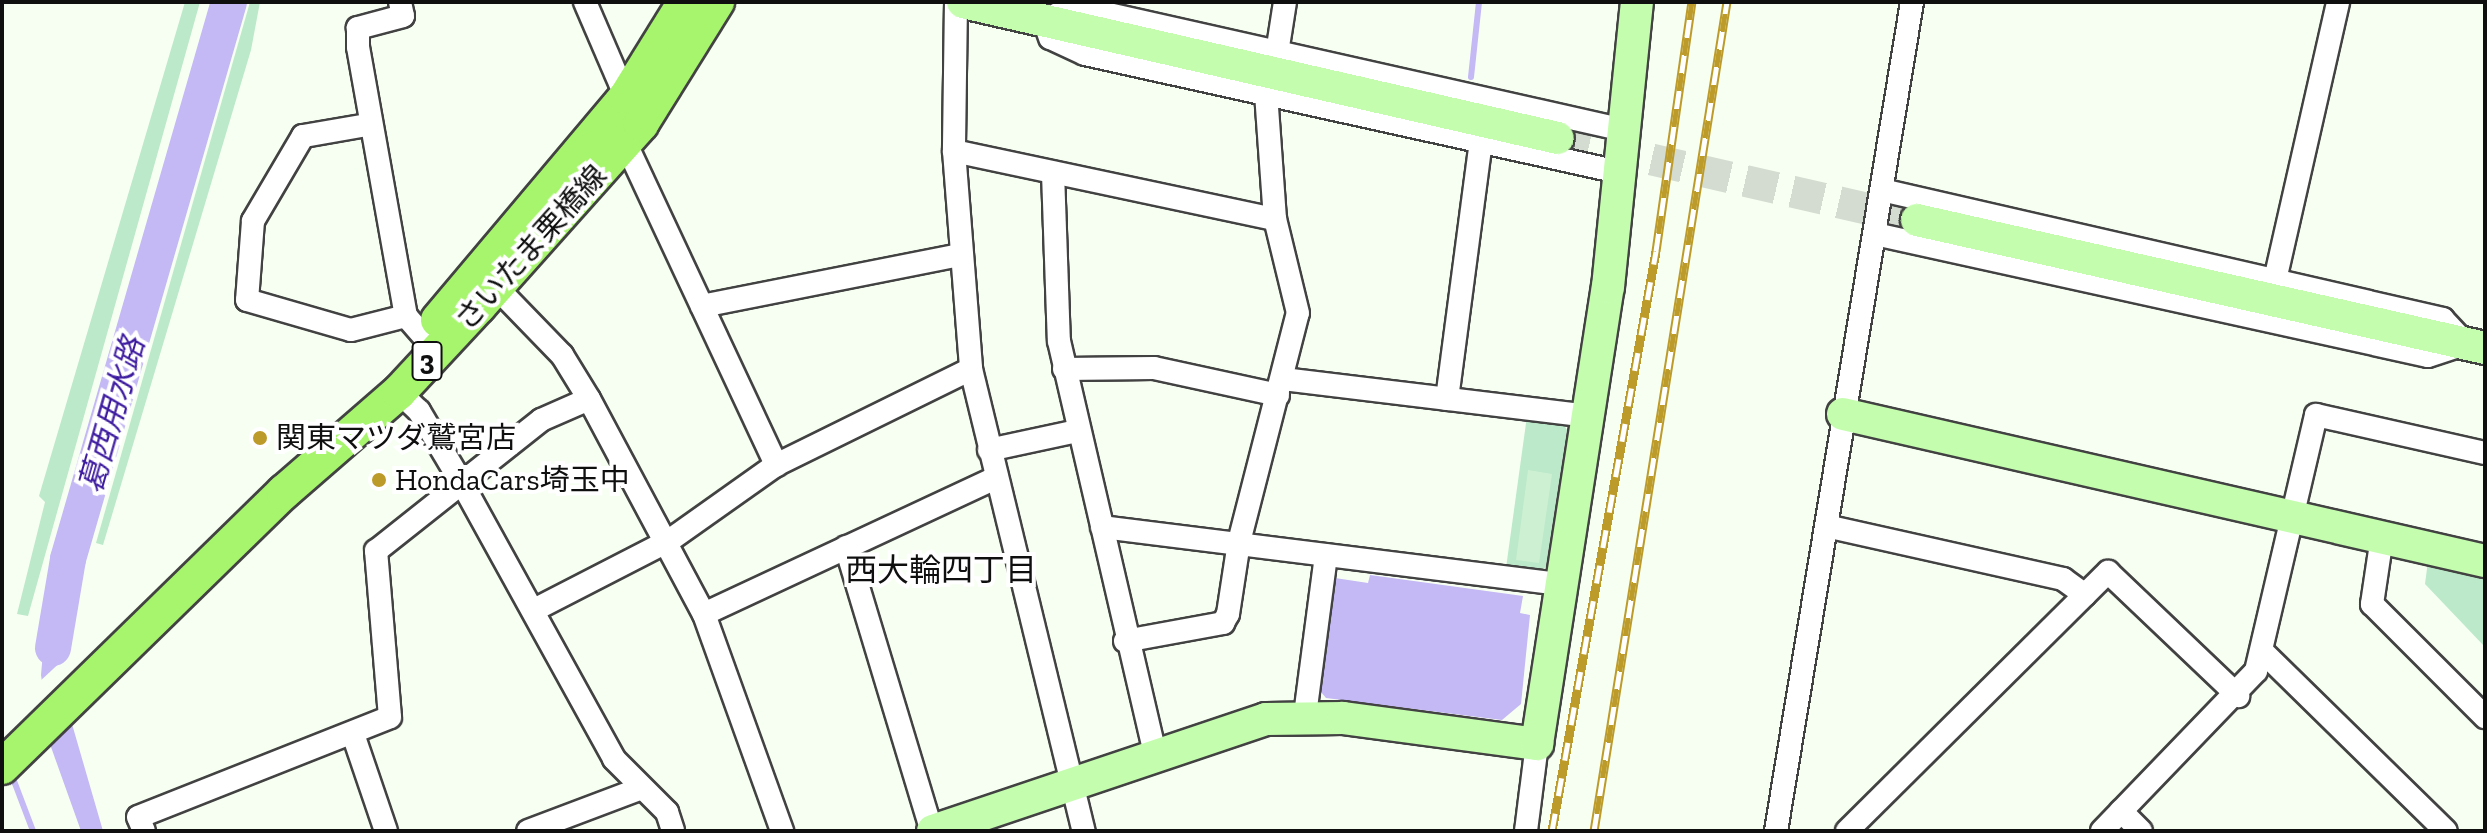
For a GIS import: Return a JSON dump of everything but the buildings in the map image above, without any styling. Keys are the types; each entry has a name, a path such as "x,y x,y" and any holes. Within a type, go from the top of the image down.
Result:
{"main road":[{"name":"さいたま栗橋線","path":"2,767 626,97 685,2"},
{"name":"さいたま栗橋線","path":"2,739 92,668 284,492 399,392 625,142 717,2"}],"street":[{"path":"367,125 303,136 253,221 247,300 351,330 415,327 367,125 358,28 403,16 400,2"},
{"path":"585,2 626,97"},
{"path":"956,2 954,151 959,255 971,369 995,478 1084,831"},
{"path":"963,2 1558,138"},
{"path":"1277,53 1285,2"},
{"path":"1526,831 1587,416 1619,172 1637,2"},
{"path":"1776,831 1912,2"},
{"path":"2275,280 2338,2"},
{"path":"1044,21 1062,12 1104,13 1624,130"},
{"path":"1044,21 1050,38 1085,54 1619,172"},
{"path":"1125,641 1223,623 1239,542 1281,387 1298,304 1275,219 1266,92"},
{"path":"625,142 776,465"},
{"path":"1447,399 1481,142"},
{"path":"954,151 1275,219"},
{"path":"1053,173 1049,192 1064,369 1102,527 1125,641 1155,752"},
{"path":"1882,190 2443,319 2476,346"},
{"path":"1917,220 2476,346"},
{"path":"1875,234 2428,356 2476,346"},
{"path":"702,306 959,255"},
{"path":"496,287 562,355 670,540 704,614 782,831"},
{"path":"1064,369 1154,368 1281,387 1447,399 1587,416"},
{"path":"534,610 670,540 776,465 971,369"},
{"path":"399,392 419,411 463,485 614,759 639,789 667,812 673,831"},
{"path":"144,831 138,817 390,717 376,551 463,485 541,420 589,399"},
{"path":"1843,414 2485,561"},
{"path":"2102,831 2238,696 2262,651 2290,515 2316,415 2485,453"},
{"path":"989,450 1077,431"},
{"path":"704,614 995,478"},
{"path":"1826,526 2063,579 2085,595"},
{"path":"1102,527 1561,584"},
{"path":"2382,537 2372,604 2485,717"},
{"path":"846,547 933,831 1224,728 1305,715 1537,744"},
{"path":"1305,715 1326,555"},
{"path":"1847,831 2108,572 2238,696"},
{"path":"2262,651 2446,831"},
{"path":"353,734 386,831"},
{"path":"528,831 639,789"},
{"path":"2121,811 2141,831"}],"green space":[{"path":"185,2 200,2 28,616 17,614 45,502 39,496"},
{"path":"250,2 260,2 251,50 103,545 96,543"},
{"path":"1527,416 1561,420 1567,430 1546,567 1538,572 1506,568"},
{"path":"1528,470 1552,474 1539,563 1516,560"},
{"path":"2428,561 2485,574 2485,647 2425,584"}],"shaded area":[{"path":"1370,575 1523,596 1520,613 1530,615 1521,704 1502,720 1326,698 1321,692 1335,578 1368,583"},
{"path":"48,595 68,603 63,693 103,831 81,831 51,747 41,675"}],"pier":[{"path":"66,657 72,724 47,748 38,683"}],"waterway":[{"name":"葛西用水路","path":"53,648 68,559 229,2"},
{"path":"1471,77 1479,2"},
{"path":"11,773 33,831"}],"tunnel":[{"path":"1558,138 1917,220"}],"railway":[{"path":"1552,831 1656,251 1692,2"},
{"path":"1594,831 1727,2"}],"place":[{"name":"関東マツダ鷲宮店","path":"260,438"},
{"name":"HondaCars埼玉中","path":"379,480"}],"district":[{"name":"西大輪四丁目","path":"941,570"}]}
